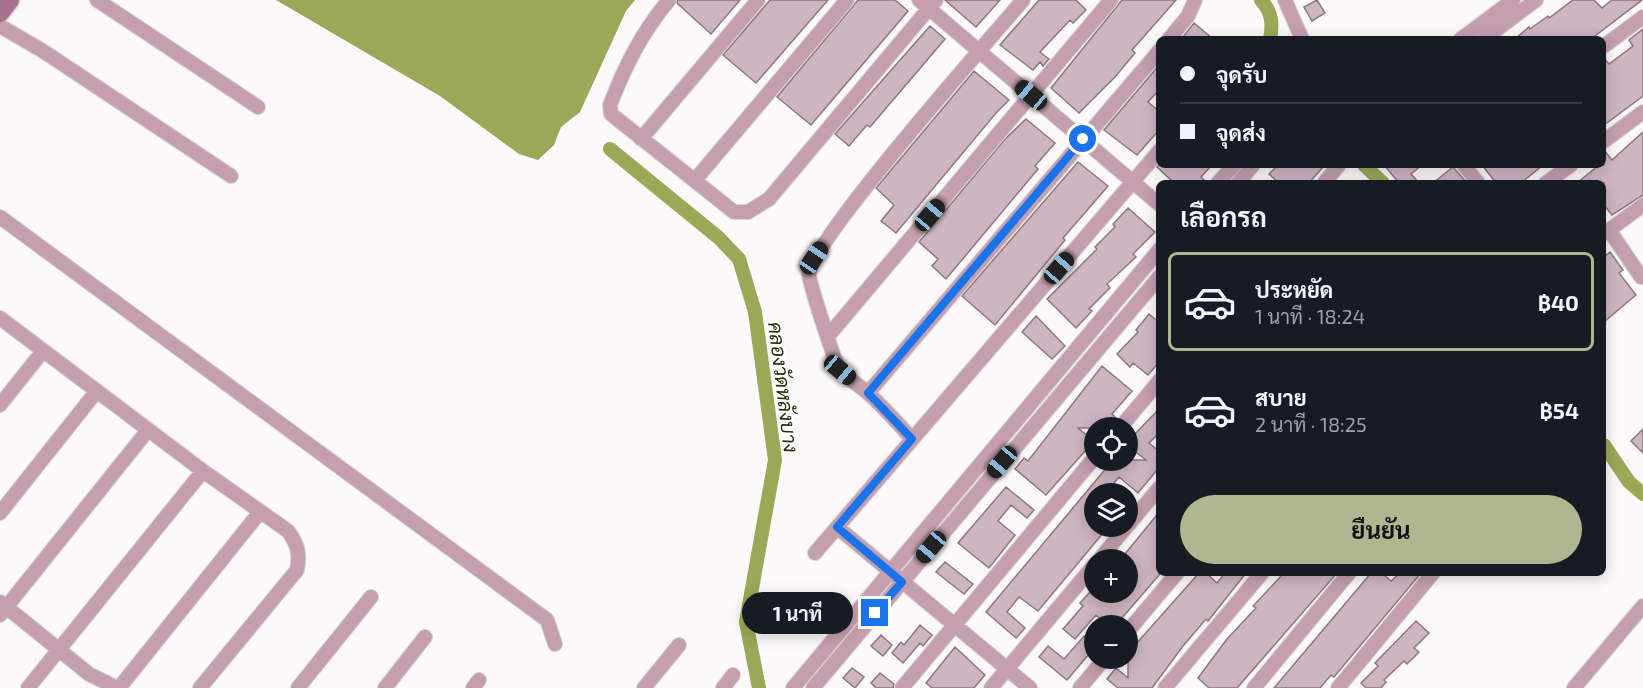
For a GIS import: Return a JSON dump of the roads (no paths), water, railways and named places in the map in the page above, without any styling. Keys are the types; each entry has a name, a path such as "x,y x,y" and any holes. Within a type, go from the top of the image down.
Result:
{"street":[{"path":"0,13 10,0"},
{"path":"97,0 258,107"},
{"path":"669,0 645,28 610,105 611,114 618,123 734,212 748,212 769,199 928,3 980,51 1156,202"},
{"path":"641,139 758,0"},
{"path":"695,180 847,0"},
{"path":"912,439 868,393 840,370 833,358 829,335 809,274 814,258 844,213 1023,0"},
{"path":"829,335 1111,0"},
{"path":"1171,36 1188,16 1195,0"},
{"path":"1285,0 1301,36"},
{"path":"1466,36 1514,5 1536,0"},
{"path":"1487,36 1514,5"},
{"path":"1606,45 1643,17"},
{"path":"0,26 43,51 231,176"},
{"path":"868,393 1156,55"},
{"path":"1606,140 1643,112"},
{"path":"815,553 1156,155"},
{"path":"1221,180 1231,168"},
{"path":"1240,180 1250,168"},
{"path":"1327,180 1337,168"},
{"path":"1466,168 1476,180"},
{"path":"1550,180 1567,168"},
{"path":"1641,277 1606,232 1643,205"},
{"path":"0,217 547,620 555,644"},
{"path":"793,688 1156,254"},
{"path":"813,688 1156,281"},
{"path":"0,318 96,392 288,531 297,544 300,554 297,570 201,688"},
{"path":"0,405 43,351"},
{"path":"1129,417 1156,385"},
{"path":"0,513 96,392"},
{"path":"1031,402 1045,411"},
{"path":"148,430 2,608 89,674 118,688 260,512"},
{"path":"902,688 1084,470"},
{"path":"28,688 203,471"},
{"path":"1138,513 1156,492"},
{"path":"837,527 1030,688"},
{"path":"1108,549 1118,537"},
{"path":"1138,619 1174,576"},
{"path":"1165,688 1259,576"},
{"path":"1254,688 1347,576"},
{"path":"1338,688 1431,576"},
{"path":"991,688 1084,577"},
{"path":"298,688 371,597"},
{"path":"1574,688 1643,606"},
{"path":"385,688 425,637"},
{"path":"644,688 679,645"},
{"path":"822,652 835,661"},
{"path":"1080,688 1096,669"},
{"path":"723,688 733,675"}],"waterway":[{"path":"1261,0 1271,18 1270,36"},
{"name":"คลองวัดหลังบาง","path":"610,149 719,238 739,259 755,312 775,460 746,622 759,688"},
{"path":"1367,168 1380,180"},
{"path":"1606,448 1629,482 1643,494"}]}
